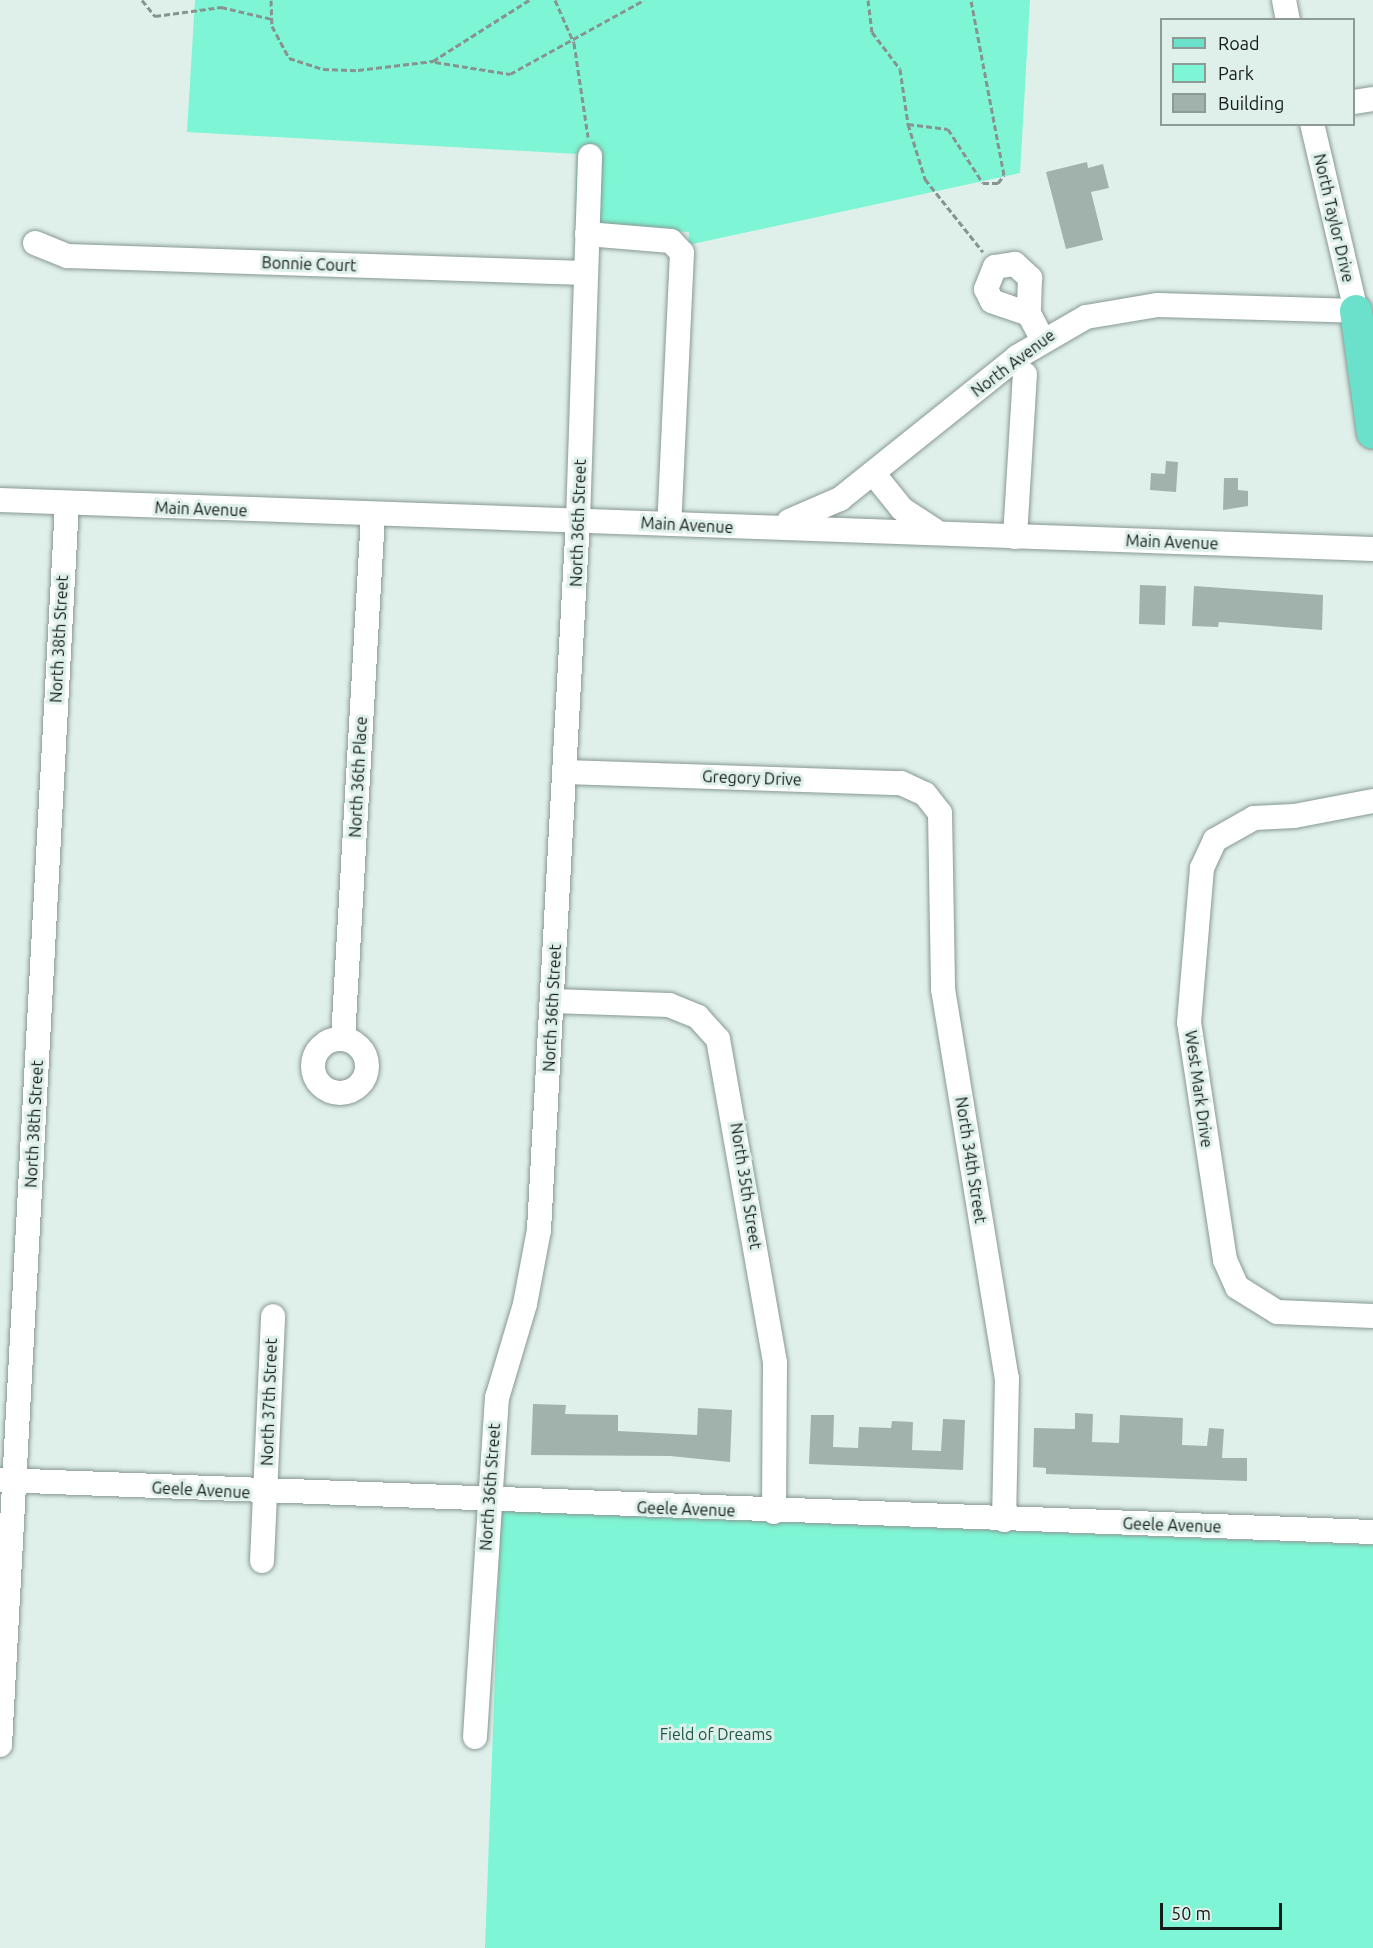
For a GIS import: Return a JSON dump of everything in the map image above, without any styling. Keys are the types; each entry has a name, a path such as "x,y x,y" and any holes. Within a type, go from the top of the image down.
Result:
{"main road":[{"name":"North Taylor Drive","path":"1367,311 1373,362"},
{"name":"North Taylor Drive","path":"1367,311 1373,434"}],"street":[{"path":"1284,0 1288,18"},
{"path":"1355,102 1373,99"},
{"name":"North Taylor Drive","path":"1313,126 1367,311"},
{"name":"North 36th Street","path":"474,1737 488,1502 497,1398 525,1304 539,1230 579,520 590,156"},
{"path":"587,234 671,241 682,253 669,525"},
{"name":"Bonnie Court","path":"35,243 67,256 586,273"},
{"path":"1029,314 992,301 986,290 995,267 1015,264 1030,278 1029,314 1043,340"},
{"name":"North Avenue","path":"772,526 818,511 873,473 1043,340 1086,317 1136,305 1367,311"},
{"path":"1015,537 1025,374"},
{"path":"873,473 902,509 940,532"},
{"name":"Main Avenue","path":"0,500 1373,549"},
{"name":"North 38th Street","path":"0,1745 6,1480 67,503"},
{"name":"North 36th Place","path":"343,1038 373,515"},
{"name":"Gregory Drive","path":"565,772 901,783 933,801"},
{"name":"North 34th Street","path":"933,801 944,836 943,988 1007,1378 1004,1520"},
{"name":"West Mark Drive","path":"1373,801 1304,815 1254,818 1215,840 1202,868 1189,1022 1225,1260 1237,1287 1277,1312 1373,1316"},
{"name":"North 35th Street","path":"552,1001 669,1005 698,1017 718,1039 775,1363 774,1512"},
{"name":"North 37th Street","path":"262,1561 273,1316"},
{"name":"Geele Avenue","path":"6,1480 266,1494 1373,1532"}],"path":[{"path":"142,0 155,16 221,7 272,19"},
{"path":"271,0 272,19 289,58 323,69 433,61 510,74 574,43 644,0"},
{"path":"433,61 529,0"},
{"path":"555,0 574,43 590,156"},
{"path":"868,0 872,32 900,69 908,124 925,179 995,267"},
{"path":"908,124 957,135 983,183 998,183 1004,175 971,0"}],"green space":[{"path":"195,0 1030,0 1020,173 688,245 689,232 575,225 577,154 187,132"},
{"name":"Field of Dreams","path":"501,1511 1373,1545 1373,1948 485,1948"}],"building":[{"path":"1087,162 1088,168 1103,164 1109,188 1091,192 1103,240 1066,249 1046,172"},
{"path":"1166,461 1178,462 1176,492 1150,490 1151,473 1165,474"},
{"path":"1224,478 1238,478 1238,490 1248,491 1248,506 1223,510"},
{"path":"1140,585 1166,586 1165,625 1139,624"},
{"path":"1194,586 1323,595 1322,630 1219,622 1218,627 1192,626"},
{"path":"533,1404 566,1405 565,1414 618,1415 618,1431 697,1435 698,1408 732,1410 730,1462 670,1456 531,1455"},
{"path":"1075,1413 1093,1414 1092,1442 1119,1443 1120,1415 1183,1418 1182,1445 1207,1446 1209,1428 1224,1429 1222,1458 1247,1458 1247,1481 1046,1474 1046,1468 1033,1467 1034,1428 1075,1429"},
{"path":"811,1415 834,1415 833,1447 858,1448 859,1427 891,1428 892,1421 913,1422 912,1450 941,1451 943,1419 965,1420 963,1470 809,1464"}]}
